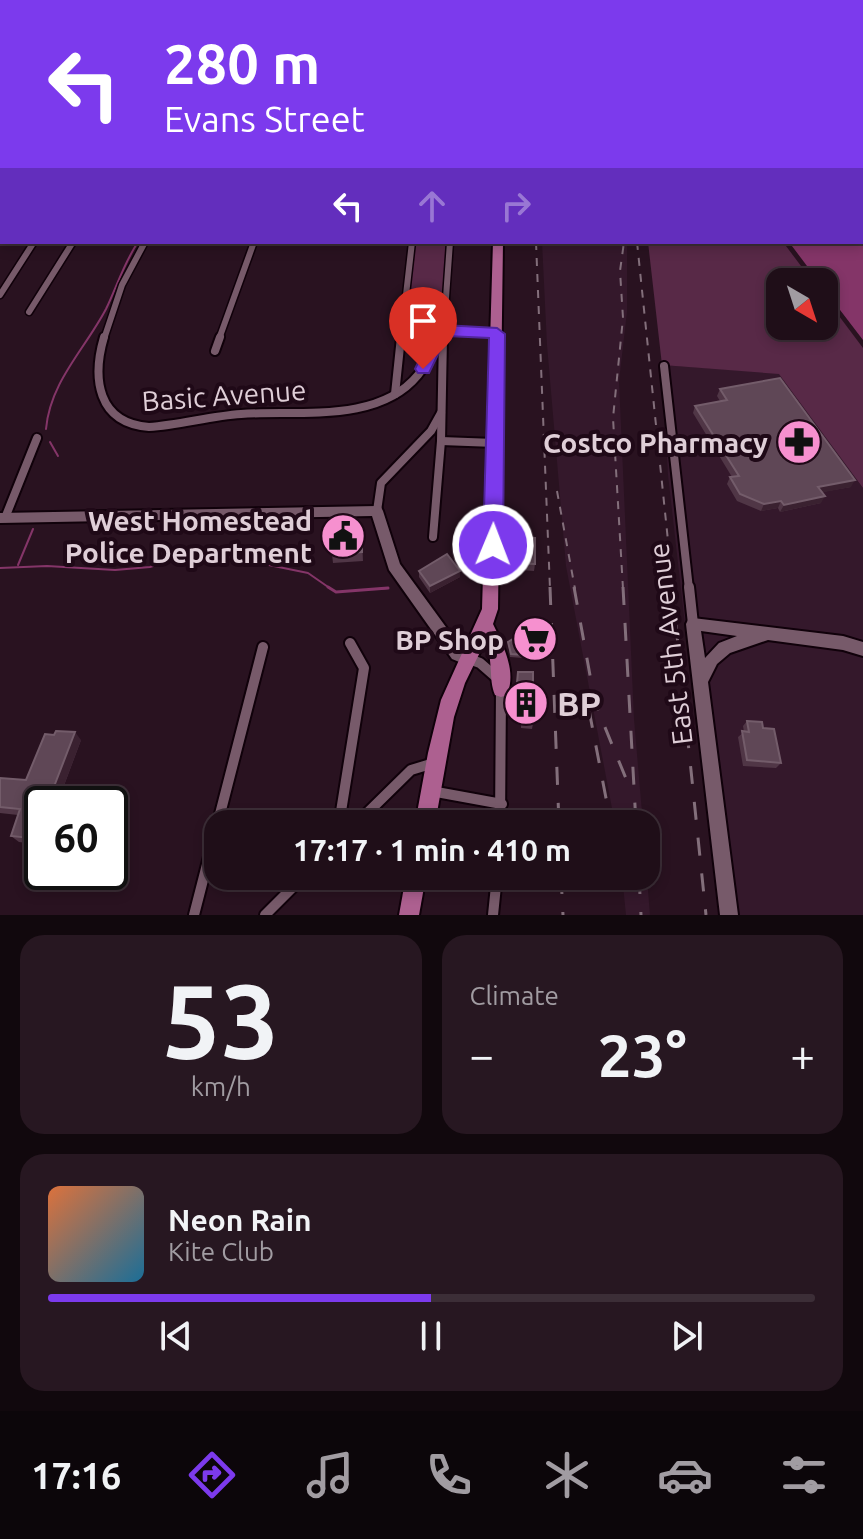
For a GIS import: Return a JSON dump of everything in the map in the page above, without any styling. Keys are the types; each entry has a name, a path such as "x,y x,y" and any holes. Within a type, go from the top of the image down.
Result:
{"main road":[{"path":"428,810 435,763 456,684 485,625 492,587 498,244"},
{"path":"485,625 499,654 501,689"},
{"path":"409,915 413,890"}],"street":[{"path":"0,295 33,244"},
{"path":"29,312 72,244"},
{"name":"Basic Avenue","path":"144,244 122,283 105,331 99,385 100,395 110,412 138,426 238,415 347,409 395,394 410,384 423,369 437,336 443,331"},
{"path":"215,351 253,244"},
{"path":"395,394 412,244"},
{"path":"433,537 443,408 443,331 450,244"},
{"path":"443,331 497,334"},
{"name":"East 5th Avenue","path":"664,366 729,915"},
{"path":"443,408 431,431 381,483 377,511 394,566 457,654 491,671 501,689 501,810"},
{"path":"37,438 2,518 377,511"},
{"path":"441,441 495,443"},
{"path":"693,624 843,643 863,649"},
{"path":"700,683 710,659 720,650 730,644 772,634"},
{"path":"341,810 364,668 350,643"},
{"path":"194,915 263,647"},
{"path":"370,810 411,770 435,763"},
{"path":"431,791 502,804"},
{"path":"265,915 290,890"},
{"path":"493,915 496,890"}],"shaded area":[{"path":"412,244 446,244 443,328 403,328"},
{"path":"542,244 627,244 627,312 619,381 634,719 642,810 612,810 566,566 547,345"},
{"path":"648,244 784,244 802,268 766,268 766,340 838,340 838,315 863,348 863,488 779,374 662,365"},
{"path":"790,244 863,244 863,340 838,307 838,268 808,268"},
{"path":"662,365 779,373 863,488 863,915 718,915 668,475"},
{"path":"623,890 648,890 650,915 626,915"}],"building":[{"path":"780,378 855,480 818,487 825,496 784,505 781,501 764,504 740,494 730,477 739,476 695,406 727,400 720,389"},
{"path":"334,515 351,515 351,539 362,539 362,552 332,554"},
{"path":"505,536 535,538 535,564 504,563"},
{"path":"447,554 460,571 430,586 419,571"},
{"path":"523,627 544,628 545,641 529,640 524,645 524,655 511,654 508,642 523,633"},
{"name":"BP","path":"518,672 533,672 533,723 522,722 522,684 517,683"},
{"path":"747,721 762,722 763,728 774,729 781,763 747,760 742,731 749,732"},
{"path":"56,731 75,732 55,786 24,786 24,837 11,836 20,809 0,807 0,778 26,780 45,734 54,735"}],"waterway":[{"path":"46,429 61,381 98,324 137,244"},
{"path":"50,442 58,456"},
{"path":"18,565 33,529"},
{"path":"0,568 47,566 115,570 150,567 178,558 229,557 308,573 329,588"},
{"path":"329,588 336,592 388,588 378,589"}],"railway":[{"path":"536,244 550,589"},
{"path":"623,589 613,418 623,318 620,271 624,244"},
{"path":"637,244 673,589"},
{"path":"557,491 575,589"},
{"path":"550,587 558,810"},
{"path":"574,587 595,703 627,781"},
{"path":"623,587 635,810"},
{"path":"672,587 706,915"},
{"path":"589,710 608,810"},
{"path":"562,890 563,915"},
{"path":"640,890 641,915"}],"place":[{"name":"Costco Pharmacy","path":"799,442"},
{"name":"West Homestead Police Department","path":"343,536"},
{"name":"BP Shop","path":"535,639"},
{"name":"BP","path":"526,703"}],"route":[{"path":"423,369 437,336 443,331 497,334 493,545"}]}
